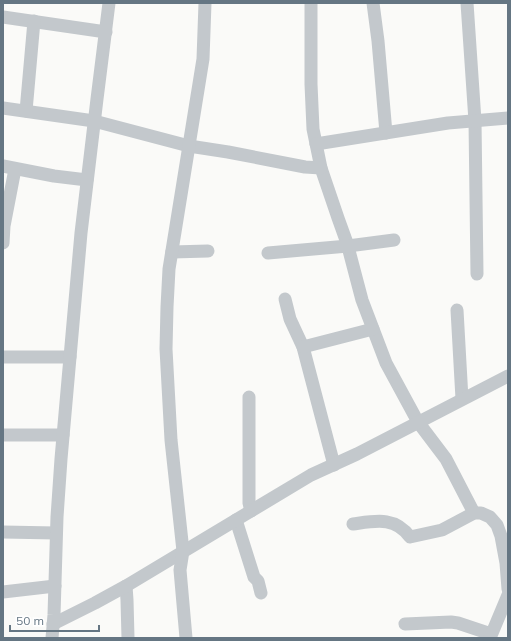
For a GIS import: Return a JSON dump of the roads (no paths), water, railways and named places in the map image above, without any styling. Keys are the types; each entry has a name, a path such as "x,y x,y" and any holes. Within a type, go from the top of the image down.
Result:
{"street":[{"path":"52,638 56,533 81,233 110,3"},
{"path":"186,638 180,570 183,551 171,440 166,349 169,269 203,59 206,3"},
{"path":"311,3 311,84 313,129 322,168 348,246 362,300 386,363 418,422 446,459 474,513"},
{"path":"373,3 386,133"},
{"path":"467,3 474,121 477,274"},
{"path":"3,17 106,32"},
{"path":"26,111 34,22"},
{"path":"3,108 94,121 189,146 305,167 322,168"},
{"path":"316,144 448,123 508,118"},
{"path":"3,243 9,167 54,176 87,180"},
{"path":"268,253 348,246 394,240"},
{"path":"172,252 208,251"},
{"path":"285,299 290,319 304,347 334,465"},
{"path":"457,310 462,400"},
{"path":"304,347 373,329"},
{"path":"3,357 70,358"},
{"path":"53,624 126,586 311,476 508,376"},
{"path":"249,398 249,503 251,511"},
{"path":"3,435 63,436"},
{"path":"353,524 391,522 405,530 410,536 442,530 474,513 490,517 497,525 501,536 506,562 508,589"},
{"path":"236,520 254,577 258,581 261,593"},
{"path":"3,532 56,533"},
{"path":"3,592 55,586"},
{"path":"126,586 128,638"},
{"path":"405,624 458,623 490,636 508,595"}]}
